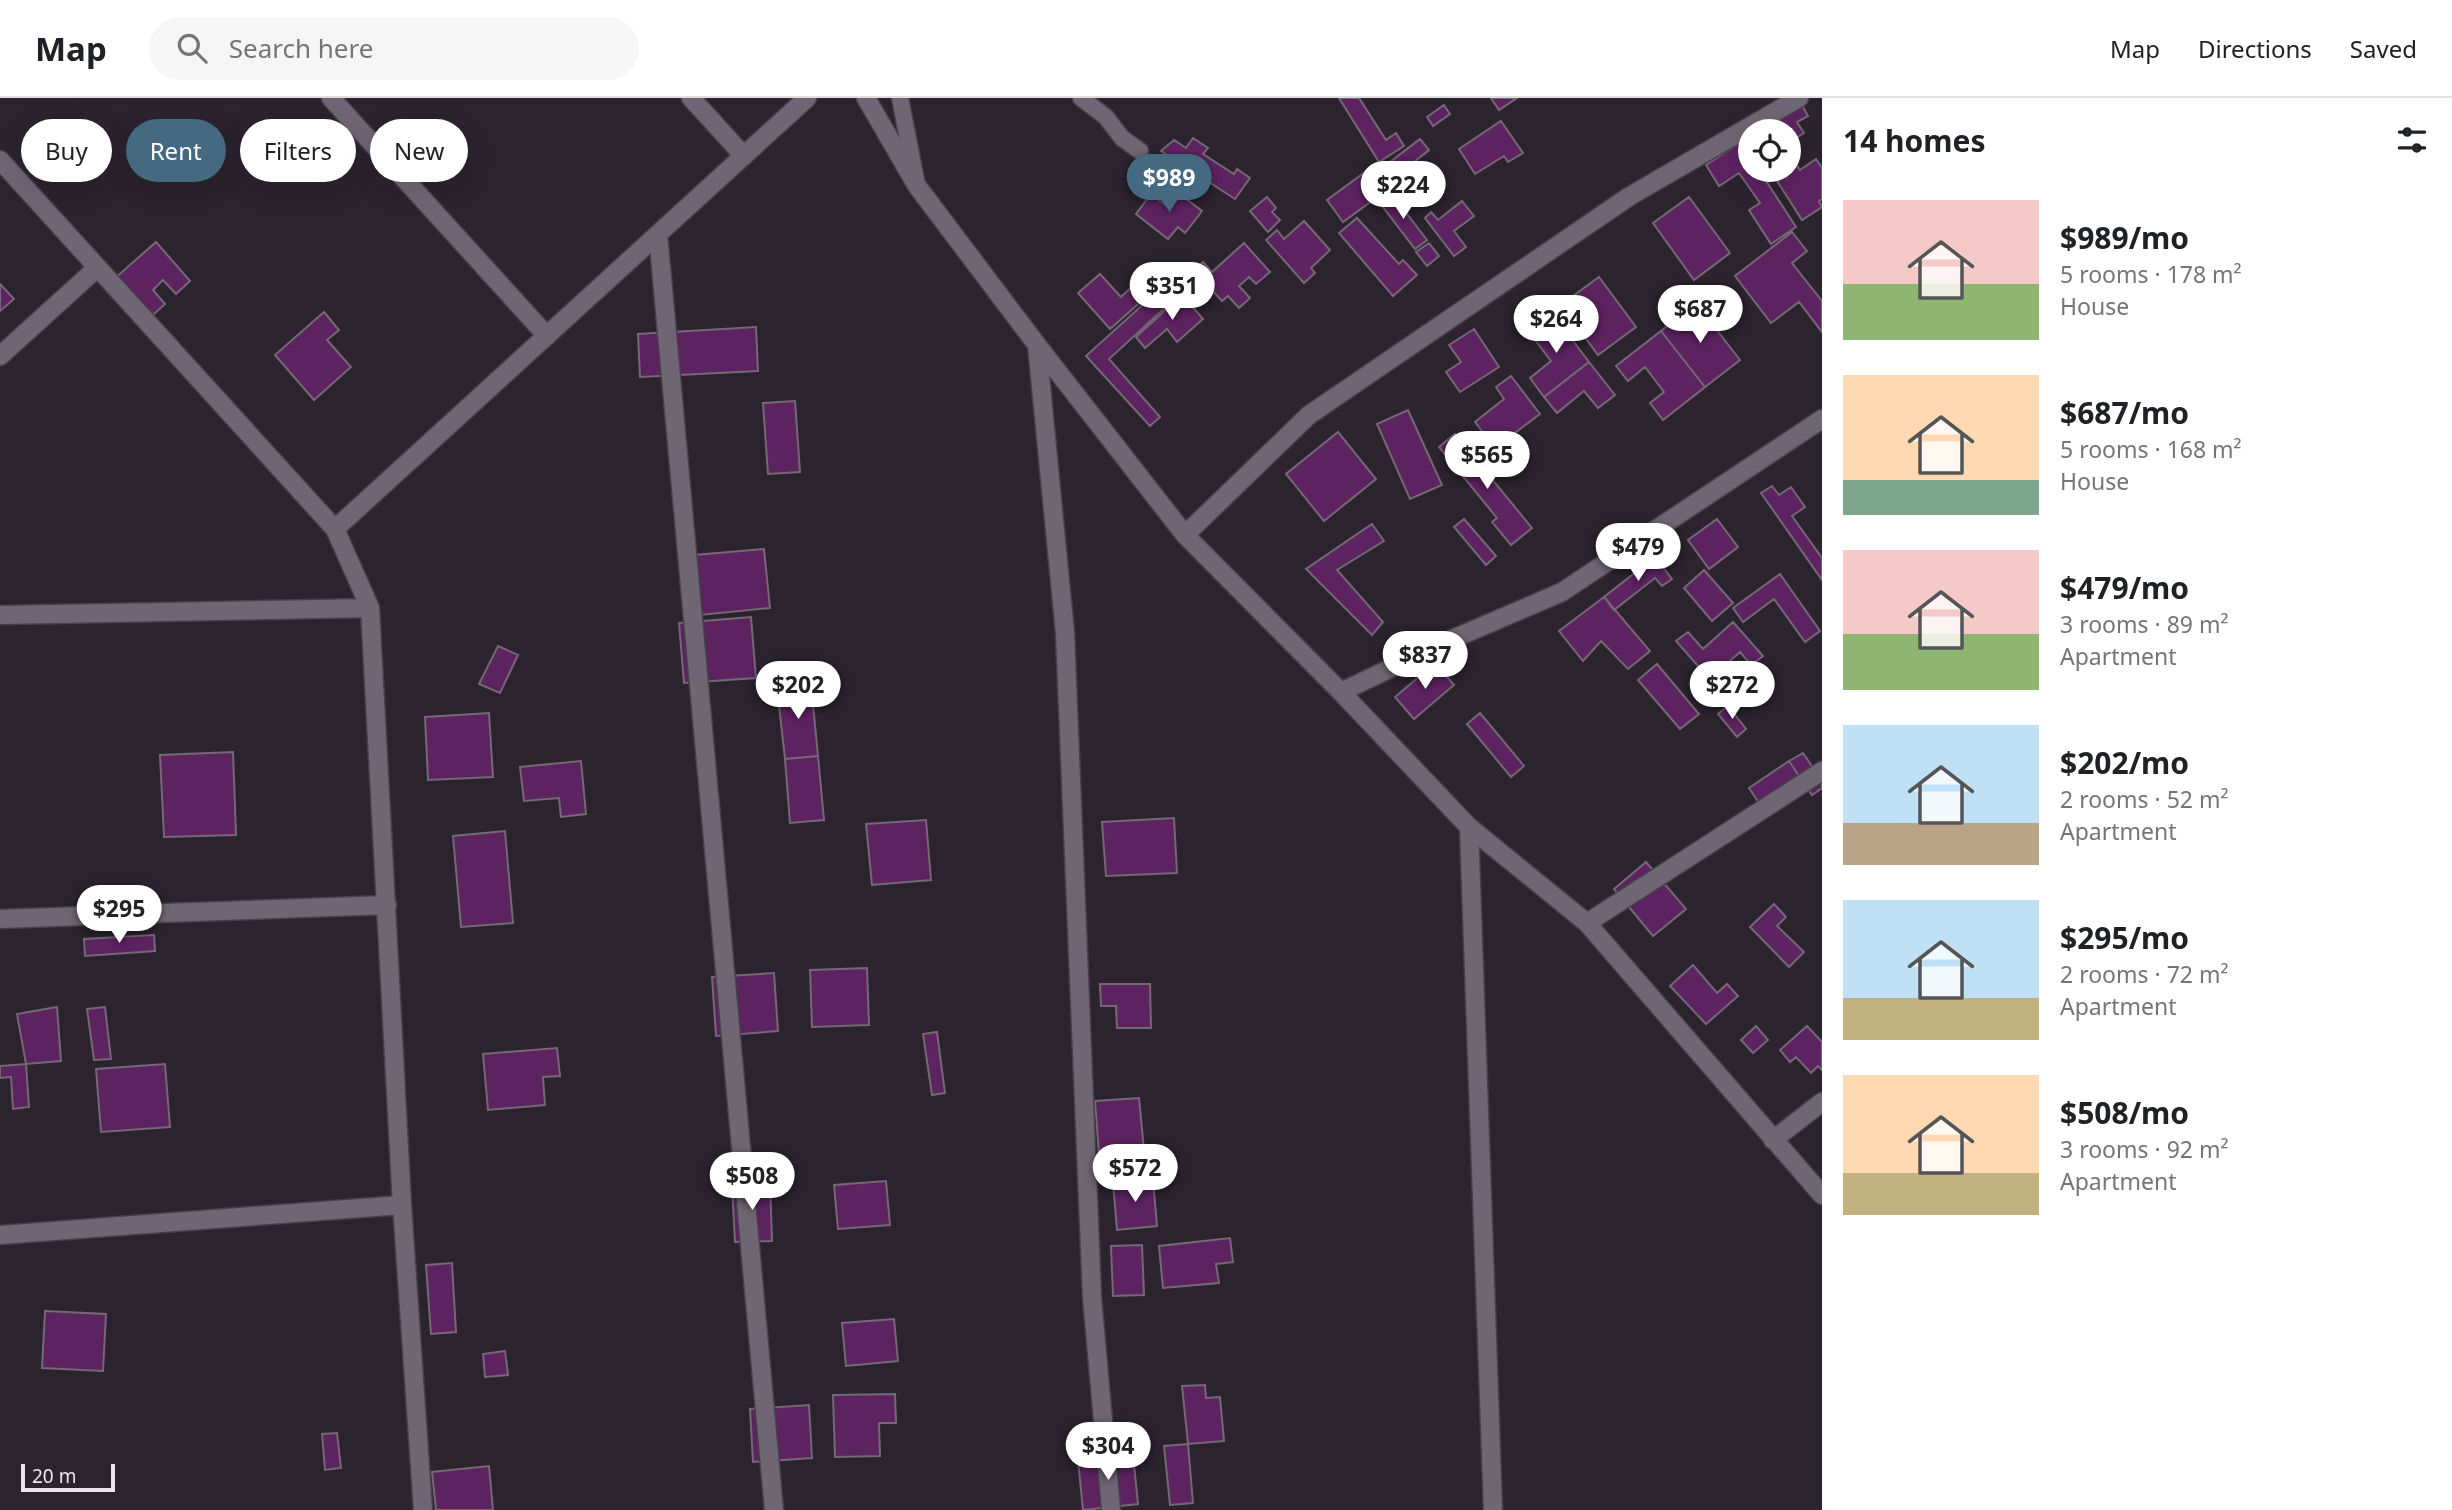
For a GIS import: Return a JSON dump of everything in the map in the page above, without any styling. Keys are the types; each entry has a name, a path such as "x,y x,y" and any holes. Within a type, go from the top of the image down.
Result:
{"street":[{"path":"331,98 547,336"},
{"path":"691,98 744,156"},
{"path":"335,528 807,98"},
{"path":"866,98 917,186 1185,535 1341,692 1469,827 1587,923 1822,1195"},
{"path":"1185,535 1309,415 1630,196 1799,98"},
{"path":"0,160 335,528 370,608 402,1205 423,1510"},
{"path":"658,234 774,1510"},
{"path":"0,356 97,268"},
{"path":"1037,345 1065,633 1092,1297 1111,1510"},
{"path":"1341,692 1441,644 1562,592 1822,419"},
{"path":"0,615 370,608"},
{"path":"1587,923 1822,771"},
{"path":"1469,827 1493,1510"},
{"path":"0,919 387,905"},
{"path":"1773,1140 1822,1102"},
{"path":"0,1235 402,1205"}],"lane":[{"path":"900,98 917,186"},
{"path":"1081,98 1106,117 1122,138 1140,151"}],"building":[{"path":"1339,98 1359,98 1386,140 1396,133 1404,146 1379,162"},
{"path":"1491,98 1517,98 1499,110"},
{"path":"1444,105 1450,114 1433,126 1427,117"},
{"path":"1802,105 1808,116 1801,120 1778,119"},
{"path":"1501,121 1523,153 1508,162 1504,156 1475,174 1459,149"},
{"path":"1193,138 1208,148 1203,154 1234,174 1237,169 1250,178 1235,199 1161,151 1174,140 1186,148"},
{"path":"1420,139 1429,150 1399,174 1406,183 1397,190 1381,169"},
{"path":"1738,144 1738,174 1719,186 1706,165"},
{"path":"1816,159 1822,168 1822,199 1819,201 1822,207 1802,220 1778,182 1801,182 1801,169"},
{"path":"1376,164 1392,186 1343,222 1327,200"},
{"path":"1745,182 1767,182 1796,227 1771,244 1749,210 1760,203"},
{"path":"1177,192 1202,211 1185,233 1178,227 1168,239 1136,214 1151,194 1167,206"},
{"path":"1391,193 1427,240 1415,249 1379,202"},
{"path":"1267,197 1276,208 1272,212 1280,220 1268,232 1250,211"},
{"path":"1689,197 1730,253 1694,280 1653,223"},
{"path":"1462,201 1474,216 1454,231 1466,247 1454,256 1425,218 1431,212 1438,220"},
{"path":"1357,218 1399,264 1403,260 1417,275 1393,296 1339,233"},
{"path":"1304,221 1330,250 1311,268 1315,273 1304,283 1266,240 1277,230 1284,239"},
{"path":"1792,232 1807,251 1792,263 1822,301 1822,332 1799,302 1771,323 1735,276"},
{"path":"156,242 190,281 176,294 163,280 153,290 165,304 141,326 106,286"},
{"path":"1244,243 1270,272 1256,284 1249,277 1239,286 1250,298 1239,308 1228,296 1222,301 1194,270 1203,262 1212,272"},
{"path":"1429,243 1439,256 1427,266 1416,252"},
{"path":"1100,274 1121,297 1142,277 1154,290 1110,329 1078,293"},
{"path":"1599,277 1636,327 1598,355 1568,314 1580,306 1573,296"},
{"path":"1169,281 1180,294 1109,359 1160,417 1150,426 1086,356"},
{"path":"0,284 14,299 0,311"},
{"path":"1182,295 1203,319 1177,342 1167,329 1145,348 1136,337"},
{"path":"1696,303 1740,360 1705,387 1661,331"},
{"path":"324,312 339,330 327,340 351,367 314,400 275,355"},
{"path":"1552,313 1589,362 1544,397 1530,378 1551,361 1528,331"},
{"path":"756,327 758,371 640,377 638,334"},
{"path":"1474,329 1499,367 1460,392 1446,372 1461,362 1449,345"},
{"path":"1661,331 1705,387 1663,420 1650,403 1664,392 1645,367 1628,381 1616,366"},
{"path":"1589,362 1615,395 1598,408 1584,391 1557,413 1544,397"},
{"path":"1511,376 1540,414 1495,448 1475,422 1504,399 1496,387"},
{"path":"795,401 800,472 768,474 763,403"},
{"path":"1408,410 1442,485 1410,499 1377,424"},
{"path":"1338,432 1376,479 1324,521 1286,474"},
{"path":"1455,434 1532,528 1511,545 1492,522 1497,518 1439,447"},
{"path":"1772,486 1779,495 1791,487 1805,507 1792,516 1822,558 1822,580 1761,493"},
{"path":"1464,519 1496,556 1486,565 1454,527"},
{"path":"1717,519 1738,547 1709,569 1688,540"},
{"path":"1372,524 1384,541 1337,570 1383,622 1372,635 1306,569"},
{"path":"764,549 770,608 700,615 694,555"},
{"path":"1655,557 1672,579 1662,586 1655,578 1614,610 1604,597"},
{"path":"1704,570 1733,603 1712,621 1684,588"},
{"path":"1780,574 1820,631 1805,642 1774,599 1743,622 1733,608"},
{"path":"1604,597 1650,651 1628,669 1601,641 1583,661 1559,631"},
{"path":"751,617 756,678 684,683 679,623"},
{"path":"1733,622 1763,656 1751,665 1740,652 1723,667 1733,678 1719,690 1676,641 1688,632 1703,649"},
{"path":"498,646 518,655 500,693 479,684"},
{"path":"1435,663 1454,685 1414,719 1395,697"},
{"path":"1657,664 1699,714 1680,729 1638,680"},
{"path":"811,684 818,756 785,759 777,687"},
{"path":"1728,706 1746,729 1737,737 1718,714"},
{"path":"489,713 493,777 428,780 425,717"},
{"path":"1480,713 1524,766 1511,777 1467,724"},
{"path":"233,752 236,835 164,837 160,755"},
{"path":"1803,753 1822,781 1822,788 1812,795 1789,761"},
{"path":"818,756 824,820 790,823 785,759"},
{"path":"581,761 586,814 561,817 559,798 524,801 520,767"},
{"path":"1789,761 1799,776 1767,815 1749,788"},
{"path":"1174,818 1177,873 1106,876 1102,822"},
{"path":"926,820 931,880 872,885 866,824"},
{"path":"505,831 513,923 461,927 453,836"},
{"path":"1646,862 1686,909 1653,936 1614,889"},
{"path":"1774,904 1786,917 1777,926 1804,952 1789,967 1750,927"},
{"path":"154,935 155,951 85,956 84,939"},
{"path":"1693,965 1717,993 1727,984 1738,996 1706,1024 1670,986"},
{"path":"867,968 869,1025 812,1027 810,970"},
{"path":"774,973 778,1031 716,1036 712,977"},
{"path":"1100,984 1150,984 1151,1028 1117,1028 1116,1006 1101,1006"},
{"path":"57,1007 61,1061 26,1064 17,1014"},
{"path":"105,1007 111,1059 94,1060 87,1009"},
{"path":"1756,1026 1768,1040 1753,1053 1741,1040"},
{"path":"1807,1026 1822,1042 1822,1070 1818,1066 1811,1073 1796,1057 1790,1062 1780,1050"},
{"path":"937,1032 945,1093 932,1095 923,1034"},
{"path":"557,1048 560,1076 543,1077 545,1105 488,1110 483,1054"},
{"path":"26,1064 29,1107 13,1109 11,1077 0,1078 0,1066"},
{"path":"165,1064 170,1127 101,1132 96,1069"},
{"path":"1139,1098 1144,1150 1099,1154 1095,1101"},
{"path":"1153,1179 1157,1226 1117,1230 1113,1183"},
{"path":"886,1181 890,1225 838,1229 834,1185"},
{"path":"770,1182 772,1241 735,1242 732,1185"},
{"path":"1230,1238 1233,1262 1216,1264 1219,1283 1163,1288 1159,1246"},
{"path":"1142,1245 1144,1295 1113,1296 1111,1246"},
{"path":"452,1263 456,1332 431,1334 426,1265"},
{"path":"45,1311 106,1314 103,1371 42,1368"},
{"path":"894,1319 898,1361 846,1366 842,1323"},
{"path":"505,1351 508,1375 485,1377 483,1354"},
{"path":"1205,1385 1206,1398 1220,1397 1224,1441 1188,1444 1182,1386"},
{"path":"895,1394 896,1423 879,1423 880,1456 835,1457 833,1395"},
{"path":"809,1405 812,1458 753,1462 750,1409"},
{"path":"337,1433 341,1468 325,1470 322,1434"},
{"path":"1188,1444 1193,1503 1170,1505 1164,1446"},
{"path":"1133,1454 1138,1504 1083,1510 1078,1460"},
{"path":"489,1466 493,1510 436,1510 432,1472"}]}
